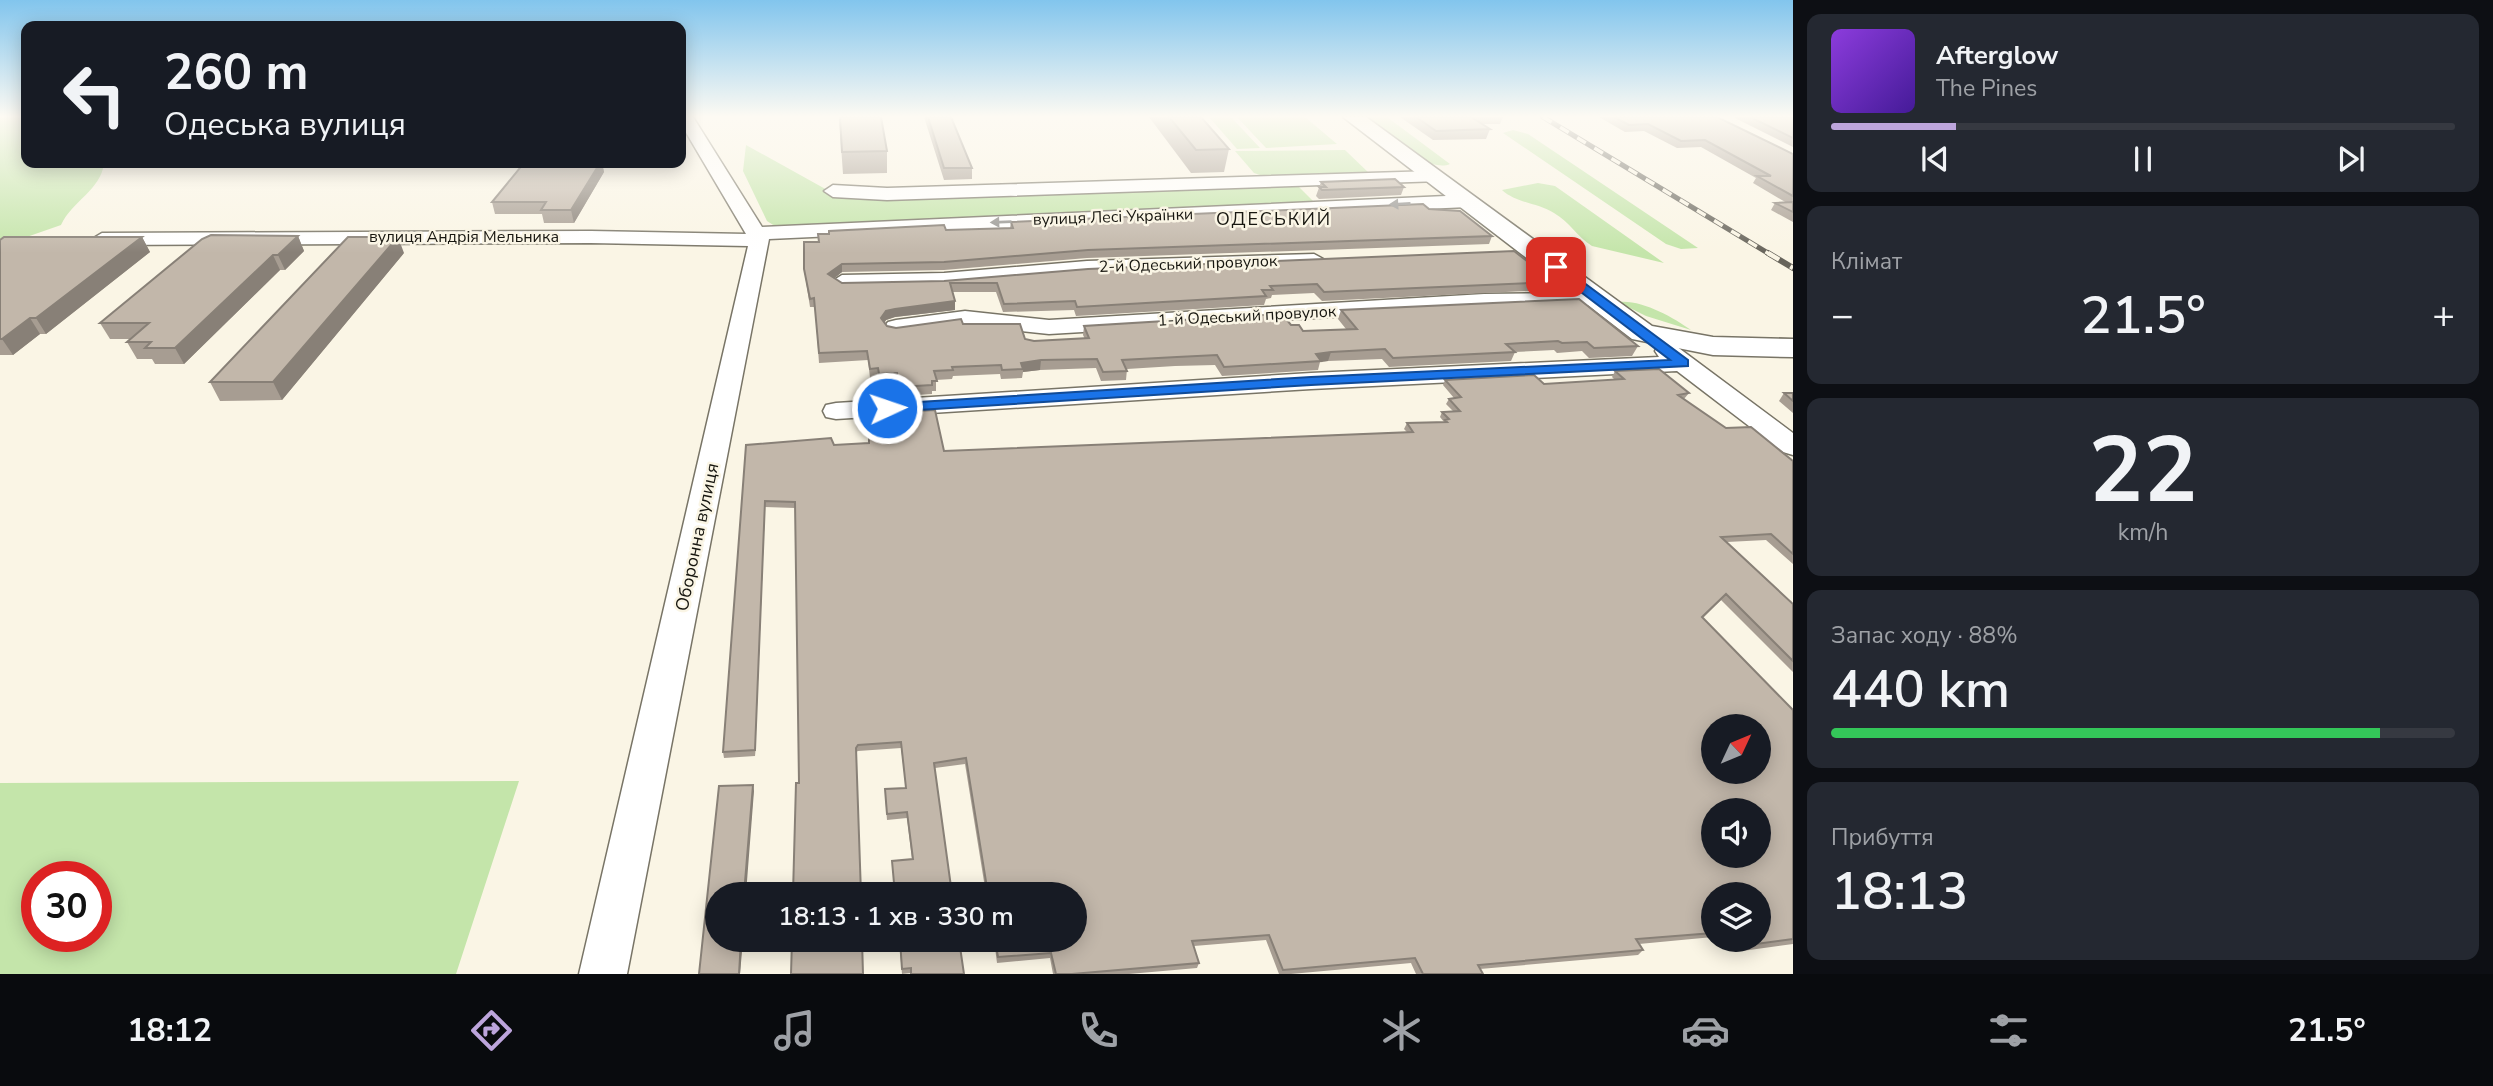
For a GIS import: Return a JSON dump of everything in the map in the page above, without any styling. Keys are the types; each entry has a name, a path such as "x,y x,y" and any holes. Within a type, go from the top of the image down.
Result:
{"main road":[{"path":"1414,162 1643,333 1713,346 1793,348"}],"street":[{"path":"713,162 759,237"},
{"name":"вулиця Лесі Українки","path":"833,191 876,194 1434,177"},
{"name":"вулиця Лесі Українки","path":"759,237 1468,201"},
{"name":"вулиця Андрія Мельника","path":"78,239 759,237"},
{"name":"Оборонна вулиця","path":"603,974 759,237"},
{"path":"1505,254 1535,251"},
{"name":"2-й Одеський провулок","path":"842,282 944,280 1087,268 1336,259"},
{"name":"1-й Одеський провулок","path":"896,327 964,318 1049,327 1484,301 1599,299"},
{"path":"1643,333 1793,446"},
{"path":"836,411 1311,381 1683,363"}],"green space":[{"path":"0,162 21,162 21,168 103,168 98,181 61,225 18,240 0,252"},
{"path":"744,162 777,162 829,191 1296,184 1318,206 778,228 767,221 743,171"},
{"path":"1245,162 1358,162 1370,174 1266,177 1254,173"},
{"path":"1448,162 1450,164 1440,165 1429,163"},
{"path":"1546,162 1570,162 1698,248 1681,249 1666,244"},
{"path":"1538,183 1555,186 1664,263 1592,246 1554,213 1514,198 1502,190"},
{"path":"1618,302 1646,306 1691,330 1646,316"},
{"path":"519,781 456,974 0,974 0,783"}],"building":[{"path":"942,162 970,162 972,168 944,168"},
{"path":"1746,162 1793,162 1793,196 1757,176 1771,176"},
{"path":"520,168 597,168 571,210 541,210 546,202 492,202"},
{"path":"1395,179 1404,187 1322,190 1319,187 1326,187 1321,182"},
{"path":"1793,202 1793,212 1775,203"},
{"path":"1423,204 1429,209 1460,211 1492,236 1088,250 944,262 842,264 828,274 842,283 944,281 1088,269 1514,251 1554,282 1324,292 1317,284 1270,286 1273,290 1262,290 1266,296 1077,307 1075,301 1004,304 997,283 950,283 955,301 886,311 881,318 887,326 896,328 961,319 963,324 1020,324 1025,339 1034,341 1089,338 1084,326 1282,314 1291,325 1299,325 1303,331 1357,329 1341,310 1579,299 1638,346 1594,348 1587,342 1558,341 1506,344 1515,352 1393,358 1385,349 1316,354 1321,361 1224,367 1217,355 1122,360 1127,371 1103,372 1097,359 1041,360 1021,363 1023,369 1002,370 1001,365 952,367 953,370 934,371 937,381 932,381 932,385 898,387 897,373 879,374 878,368 870,369 867,351 819,353 814,298 810,299 804,269 804,242 819,242 818,234 829,234 829,231 944,225 946,230 1013,228 1011,222"},
{"path":"211,235 298,236 278,255 273,255 175,348 145,348 151,342 127,342 149,323 100,323 202,239"},
{"path":"4,237 142,237 36,318 30,318 0,339 0,240"},
{"path":"348,237 398,237 273,382 210,382"},
{"path":"1659,369 1689,393 1678,395 1726,428 1751,427 1793,461 1793,554 1771,534 1721,537 1793,604 1793,661 1726,594 1702,617 1793,710 1793,939 1771,942 1771,882 1701,882 1701,934 1636,939 1643,950 1478,965 1483,974 1423,974 1415,958 1283,970 1269,935 1192,941 1199,963 1056,974 1051,953 998,957 997,952 1087,952 1087,882 986,882 966,758 934,763 950,882 894,882 892,861 913,859 907,812 887,814 885,789 906,788 901,742 858,745 856,748 861,882 793,882 796,783 799,783 795,502 765,501 755,750 723,752 746,445 831,438 834,445 869,443 869,429 900,428 899,412 935,410 944,451 1413,432 1407,423 1447,422 1445,420 1449,419 1442,412 1460,411 1449,399 1461,397 1445,380 1534,375 1544,384 1624,379 1615,371"},
{"path":"1784,393 1793,393 1793,401"},
{"path":"753,785 745,882 709,882 719,786"},
{"path":"705,918 705,952 740,952 739,974 699,974"},
{"path":"792,952 862,952 863,974 791,974"},
{"path":"901,952 961,952 964,974 911,974 911,968 902,969"}],"railway":[{"path":"1618,162 1771,255"},
{"path":"1768,253 1793,268"}],"district":[{"name":"ОДЕСЬКИЙ","path":"1274,219"}],"route":[{"path":"887,408 1311,381 1683,363 1556,267"}]}
